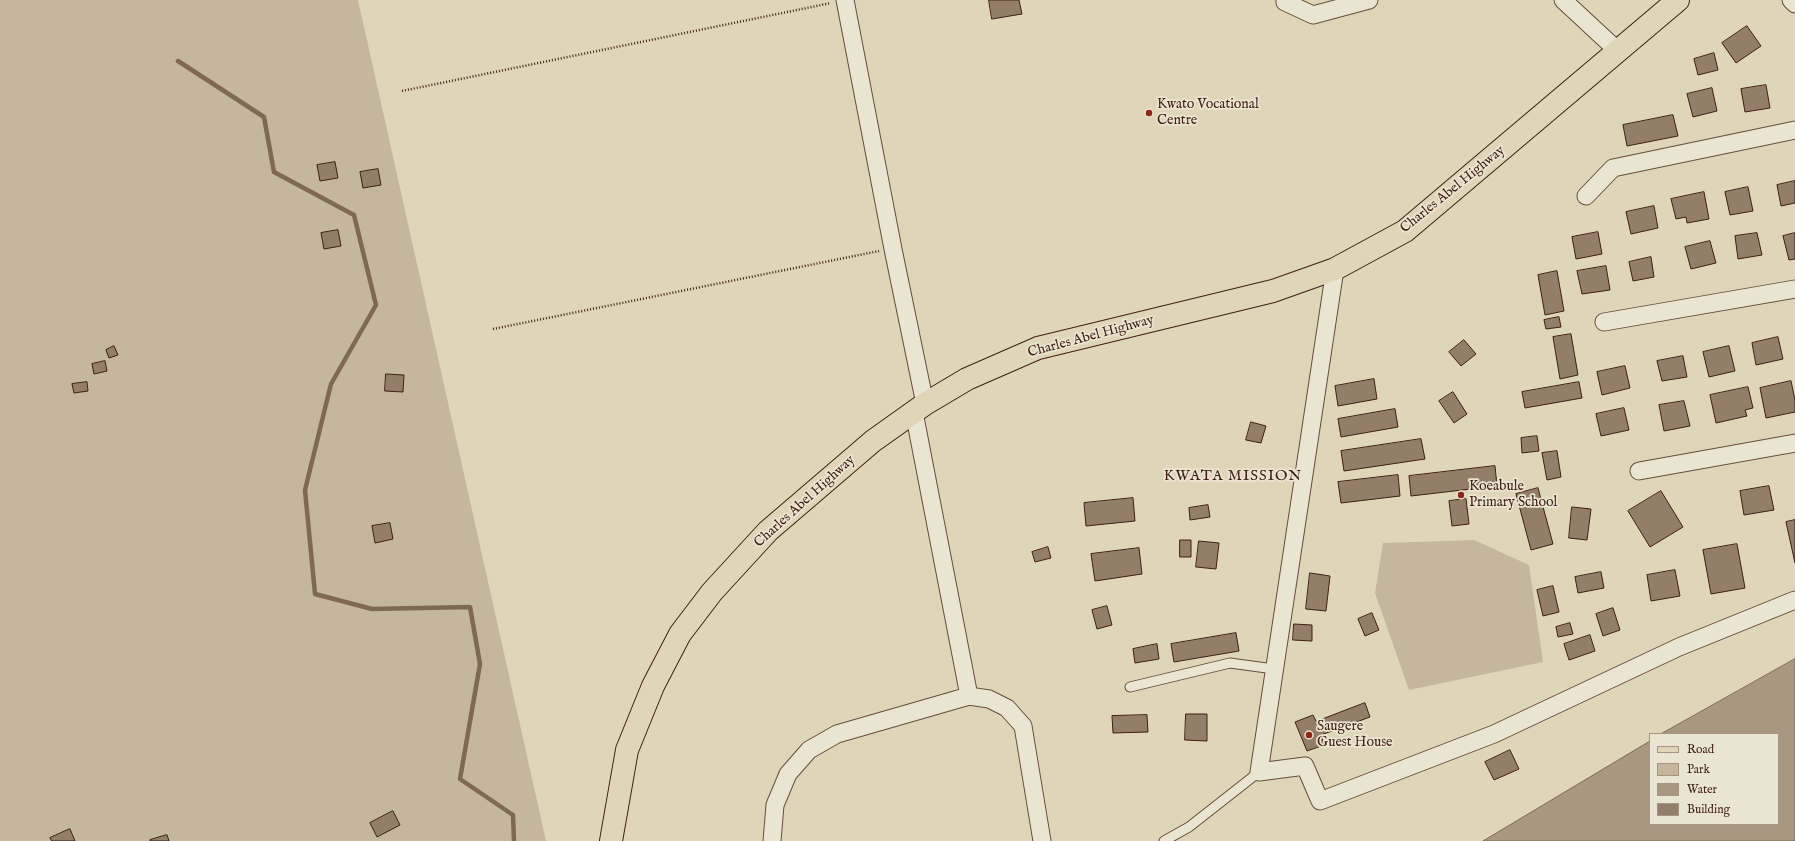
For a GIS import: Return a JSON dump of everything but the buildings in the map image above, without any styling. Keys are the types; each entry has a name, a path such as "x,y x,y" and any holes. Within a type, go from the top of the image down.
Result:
{"main road":[{"name":"Charles Abel Highway","path":"611,841 627,750 653,686 680,634 712,592 768,531 874,441 919,408 967,379 1038,348 1274,291 1335,269 1405,231 1619,52 1678,0"}],"street":[{"path":"846,0 893,248 969,696"},
{"path":"1285,0 1285,2 1313,15 1369,0"},
{"path":"1563,0 1619,52"},
{"path":"1791,0 1795,4"},
{"path":"1586,196 1613,168 1795,130"},
{"path":"1335,269 1258,772 1305,766 1320,801 1494,734 1679,647 1795,600"},
{"path":"1604,322 1795,289"},
{"path":"1639,471 1795,442"},
{"path":"772,841 775,805 788,774 809,750 837,734 969,696 989,699 1007,708 1023,726 1042,841"}],"lane":[{"path":"1130,687 1230,663 1274,670"},
{"path":"1164,841 1189,827 1258,772"}],"path":[{"path":"402,91 846,0"},
{"path":"493,329 893,248"}],"green space":[{"path":"0,0 358,0 546,841 0,841"},
{"path":"1474,540 1529,565 1543,662 1409,690 1375,593 1383,543"}],"water":[{"path":"1795,659 1795,841 1483,841 1649,742 1649,825 1779,825 1779,733 1663,733"}],"waterway":[{"path":"178,61 264,117 274,172 354,215 376,305 331,384 305,490 315,594 372,609 470,607 480,664 460,779 513,815 514,841"}],"place":[{"name":"Kwato Vocational Centre","path":"1149,113"},
{"name":"Koeabule Primary School","path":"1461,495"},
{"name":"Saugere Guest House","path":"1309,735"}],"district":[{"name":"KWATA MISSION","path":"1233,477"}]}
